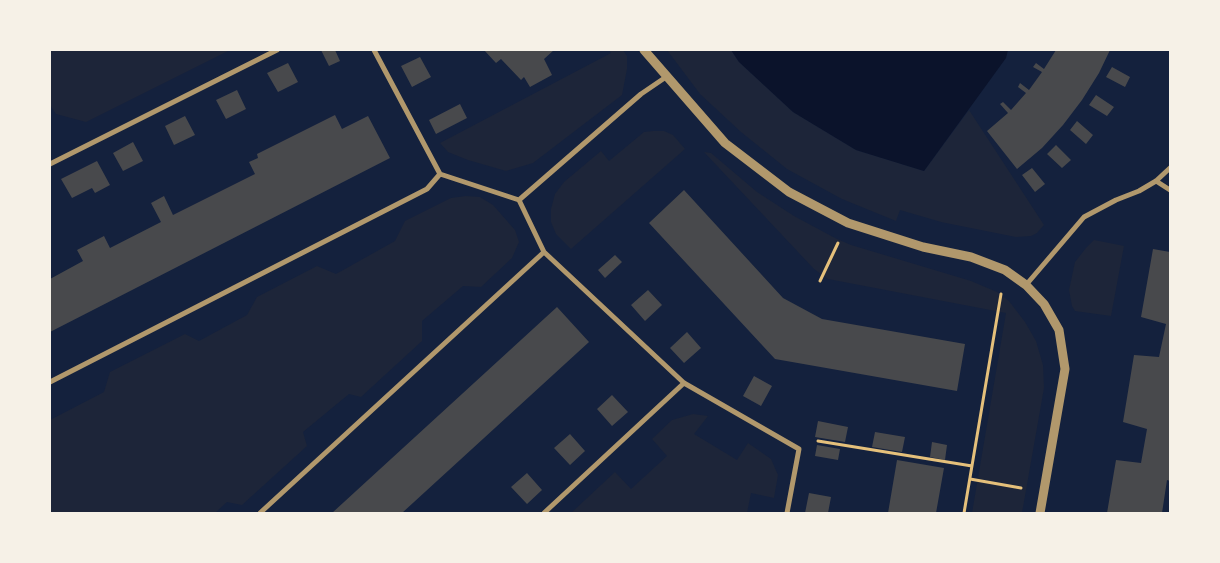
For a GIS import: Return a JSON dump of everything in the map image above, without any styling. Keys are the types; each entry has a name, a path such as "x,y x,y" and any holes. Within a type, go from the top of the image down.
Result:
{"street":[{"path":"50,164 277,50"},
{"path":"374,50 440,174 519,200 544,252 684,382 799,449 787,513"},
{"path":"644,50 725,143 789,192 848,223 923,247 971,257 1005,270 1026,285 1044,304 1059,330 1064,369 1040,513"},
{"path":"519,200 641,94 666,77"},
{"path":"1026,285 1084,217 1116,200 1139,191 1156,181 1170,168"},
{"path":"50,382 427,189 440,174"},
{"path":"1156,181 1170,190"},
{"path":"260,513 544,252"},
{"path":"544,513 684,382"}],"path":[{"path":"820,281 848,223"},
{"path":"964,513 1005,270"},
{"path":"799,449 809,440 972,466"},
{"path":"970,478 1044,492"}],"shaded area":[{"path":"50,50 230,50 86,122 56,114 50,105"},
{"path":"609,50 623,50 627,56 627,69 622,95 533,163 506,171 448,152 440,143 611,53"},
{"path":"667,50 731,50 739,62 793,112 856,150 924,171 969,110 1044,225 1037,233 1031,236 1016,237 941,222 900,210 896,221 842,199 787,169 741,132 700,94"},
{"path":"731,50 1008,50 1006,58 924,171 856,150 793,112 739,62"},
{"path":"664,131 673,135 685,149 571,249 556,234 551,222 551,209 555,194 564,182 601,151 609,161 644,132"},
{"path":"704,152 711,153 757,192 794,216 835,238 851,245 971,281 997,292 1009,301 1025,322 1036,341 1043,365 1044,388 1022,513 972,513 1006,313 828,279 814,269"},
{"path":"480,197 493,205 515,230 519,242 512,258 481,287 463,286 422,321 422,341 361,397 349,394 303,432 307,446 242,505 227,502 215,513 50,513 50,420 104,392 110,372 185,334 199,341 247,315 257,297 317,266 336,274 395,241 405,221 451,198"},
{"path":"1094,240 1124,246 1111,316 1075,311 1072,306 1069,290 1075,262"},
{"path":"693,414 708,416 694,434 737,460 748,443 771,459 778,475 774,498 751,493 747,513 571,513 615,472 631,489 667,456 652,439 672,420"}],"building":[{"path":"321,50 335,50 340,61 329,66"},
{"path":"484,50 554,50 544,59 552,75 530,87 524,77 521,80 501,59 496,63"},
{"path":"1056,50 1110,50 1099,73 1063,125 1042,148 1017,169 987,131 1008,113 1000,104 1003,102 1011,110 1026,93 1018,87 1020,83 1029,90 1042,72 1033,67 1036,63 1044,69"},
{"path":"420,57 431,77 412,87 401,66"},
{"path":"288,63 298,82 278,92 267,73"},
{"path":"1112,67 1130,77 1125,87 1106,77"},
{"path":"237,90 246,109 226,119 216,100"},
{"path":"1096,95 1114,107 1107,116 1089,105"},
{"path":"460,104 467,118 436,134 429,120"},
{"path":"335,115 342,129 368,116 390,158 50,332 50,279 83,261 77,250 104,236 110,248 161,222 151,203 164,196 173,215 255,174 249,162 258,158 257,154"},
{"path":"185,116 195,135 174,145 165,126"},
{"path":"1077,121 1093,135 1086,144 1070,130"},
{"path":"133,142 143,161 123,171 113,153"},
{"path":"1056,145 1071,160 1062,168 1047,154"},
{"path":"97,161 110,185 95,193 92,188 72,198 61,179"},
{"path":"1032,168 1045,184 1035,192 1022,175"},
{"path":"684,190 783,298 822,319 965,344 957,391 775,359 649,223"},
{"path":"1153,249 1170,252 1170,481 1167,480 1162,513 1107,513 1116,460 1141,463 1147,429 1123,422 1134,355 1159,357 1166,324 1141,317"},
{"path":"615,255 622,262 605,278 598,270"},
{"path":"648,290 662,305 645,321 631,305"},
{"path":"557,307 589,342 402,513 332,513"},
{"path":"687,332 701,348 684,363 670,348"},
{"path":"754,376 772,386 761,406 743,396"},
{"path":"612,395 628,412 612,426 597,409"},
{"path":"818,421 848,427 845,442 815,437"},
{"path":"875,432 905,437 902,452 872,447"},
{"path":"570,434 585,451 570,465 554,448"},
{"path":"932,442 947,445 945,460 930,457"},
{"path":"817,445 840,449 838,460 815,456"},
{"path":"897,460 944,468 936,513 888,513"},
{"path":"527,473 542,490 527,504 511,487"},
{"path":"809,493 831,497 828,513 805,513"}]}
